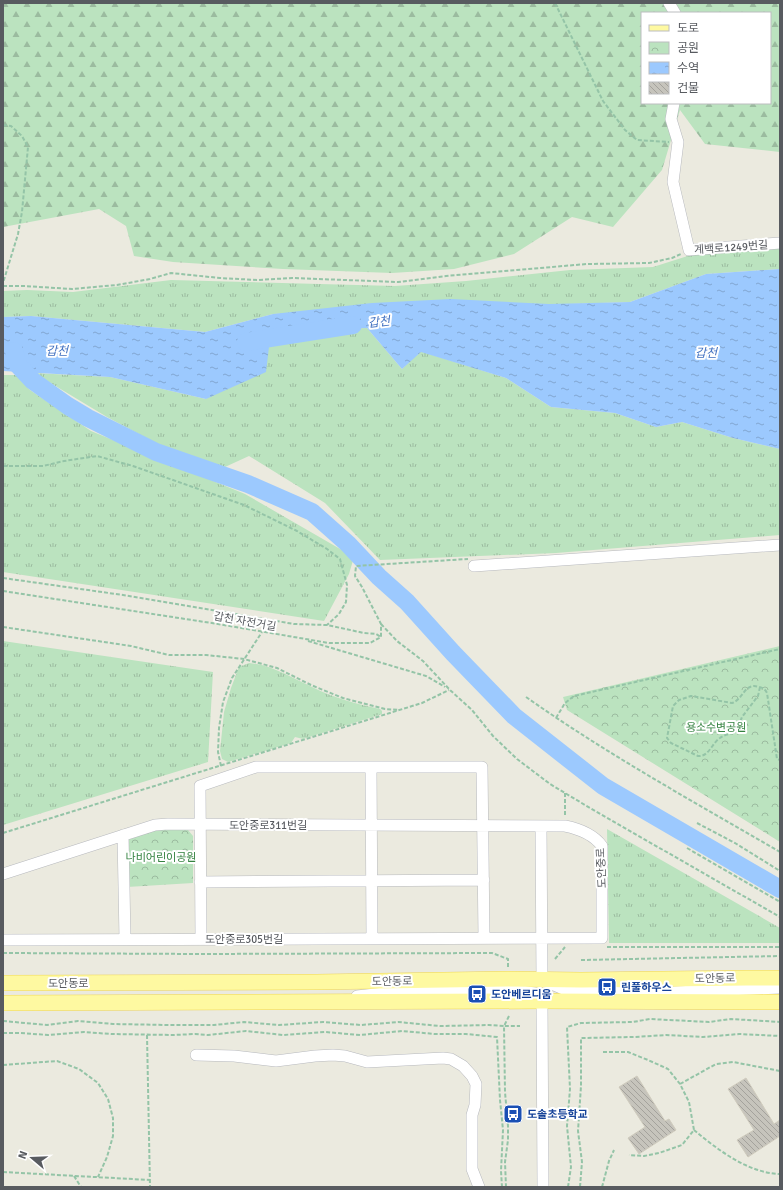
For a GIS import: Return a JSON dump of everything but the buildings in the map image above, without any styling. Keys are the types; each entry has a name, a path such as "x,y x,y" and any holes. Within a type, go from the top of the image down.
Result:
{"main road":[{"name":"도안동로","path":"3,983 780,978"},
{"path":"542,980 542,1001"},
{"name":"도안동로","path":"3,1003 340,1003 542,1001 780,1002"}],"street":[{"path":"670,3 674,12"},
{"name":"계백로1249번길","path":"674,104 671,119 678,142 673,182 689,250 780,243"},
{"path":"474,566 780,545"},
{"path":"201,939 200,786 256,767 482,767 484,938"},
{"path":"371,767 372,939"},
{"name":"도안중로311번길","path":"3,874 122,835 155,826 541,826"},
{"path":"541,826 542,980 568,991 582,992 647,993 780,988"},
{"name":"도안중로","path":"541,826 566,826 578,829 596,838 602,846 602,938 542,938"},
{"path":"122,835 125,939"},
{"path":"200,882 484,880"},
{"name":"도안중로305번길","path":"3,940 542,938"},
{"path":"542,1001 543,1187"},
{"path":"196,1055 234,1056 276,1061 333,1055 345,1056 368,1062 442,1058 451,1059 464,1066 476,1084 475,1105 472,1115 472,1169 479,1187"}],"path":[{"path":"555,3 603,102 625,130 637,140 678,142"},
{"path":"3,126 11,126 22,136 28,147 22,212 18,234 3,285 72,289 117,285 171,273 257,280 292,278 398,282 446,276 587,264 649,263 672,258 689,250"},
{"path":"3,466 43,466 97,456 133,466 244,505 297,531 327,549 340,559 347,584 346,602 339,614 327,625"},
{"path":"381,563 356,566 355,576 381,624 397,641 423,661 450,690 472,710 493,736 517,759 550,784 601,815 780,917"},
{"path":"3,578 123,595 294,624 327,625 376,634 382,637"},
{"name":"갑천 자전거길","path":"3,591 329,643 370,643 382,637"},
{"path":"381,624 382,637"},
{"path":"3,627 131,646 169,655 206,655 244,659 277,668 311,685 343,698 385,709 400,710"},
{"path":"221,766 218,752 219,728 223,702 232,678 262,632"},
{"path":"299,638 426,676 450,690"},
{"path":"556,718 565,703 574,696 780,648"},
{"path":"760,687 758,696 742,717 736,732 719,738 706,753 701,756 670,743 667,738 672,706 679,700 691,696 732,703 736,701 747,688 753,685 760,687 767,692 777,759 780,760"},
{"path":"3,833 422,703 450,690"},
{"path":"526,696 556,718 625,761 780,852"},
{"path":"565,793 566,826"},
{"path":"697,823 735,843 780,871"},
{"path":"687,848 780,902"},
{"path":"555,959 565,947"},
{"path":"605,947 780,947"},
{"path":"3,953 492,953 508,958 508,970"},
{"path":"581,960 780,956"},
{"path":"506,1187 505,1162 508,1126 505,1092 504,1026 509,1016"},
{"path":"568,1187 571,1167 567,1126 570,1089 567,1027 581,1023 633,1022 650,1019 709,1022 731,1019 780,1022"},
{"path":"3,1021 18,1021 47,1025 78,1021 113,1024 169,1025 214,1025 244,1022 280,1025 323,1022 360,1025 398,1022 440,1026 520,1026"},
{"path":"3,1033 21,1032 48,1035 84,1032 147,1035 208,1035 246,1032 283,1035 325,1032 360,1034 402,1031 497,1037 503,1130 501,1171 502,1187"},
{"path":"580,1187 582,1162 578,1131 581,1086 581,1038 666,1035 703,1037 739,1034 780,1036"},
{"path":"147,1035 150,1187"},
{"path":"603,1052 628,1052 668,1069 680,1084 689,1102 694,1130 716,1148 743,1163 769,1174 780,1174"},
{"path":"3,1065 57,1061 79,1069 98,1082 108,1099 113,1118 113,1136 107,1157 98,1177"},
{"path":"680,1084 716,1064 733,1062 780,1071"},
{"path":"630,1155 644,1156 659,1153 682,1145 694,1130"},
{"path":"602,1187 609,1161 614,1150"},
{"path":"3,1172 150,1180"},
{"path":"74,1176 81,1187"}],"green space":[{"path":"3,3 780,3 780,152 705,144 680,110 662,170 613,227 572,217 514,254 454,269 392,273 283,269 173,262 134,256 126,226 99,209 3,227"},
{"path":"780,246 780,269 706,274 630,302 273,314 205,332 31,316 3,317 3,291 27,290 73,292 171,280 395,286 466,281 570,270 653,267 694,254"},
{"path":"367,328 402,369 420,351 506,378 551,407 615,413 656,427 682,422 733,438 780,449 780,535 556,553 380,560 325,503 249,456 225,467 180,456 107,417 34,373 110,377 206,399 270,330"},
{"path":"3,375 16,375 30,390 91,431 245,494 354,557 349,574 324,621 3,572"},
{"path":"3,641 213,672 208,762 3,825"},
{"name":"용소수변공원","path":"780,646 780,842 567,710 563,697"},
{"path":"249,663 266,666 282,672 321,691 354,703 380,709 382,714 303,739 295,737 291,743 228,762 222,759 220,751 224,712 239,667"},
{"name":"나비어린이공원","path":"155,829 188,830 193,836 193,883 127,887 127,843 130,838"},
{"path":"607,829 780,928 780,943 609,943"}],"water":[{"name":"갑천","path":"780,269 780,449 733,438 682,422 656,427 615,413 551,407 506,378 421,352 402,369 367,328 271,330 266,372 206,399 110,377 3,371 3,317 31,316 205,332 273,314 372,303 451,299 549,304 630,302 706,274"}],"waterway":[{"name":"갑천","path":"246,342 353,325"},
{"path":"14,351 18,365 33,381 68,406 88,418 156,452 248,484 312,512 348,544 379,577 407,602 453,653 514,716 603,786 780,889"}],"place":[{"name":"린풀하우스","path":"607,987"},
{"name":"도안베르디움","path":"477,994"},
{"name":"도솔초등학교","path":"513,1114"}]}
